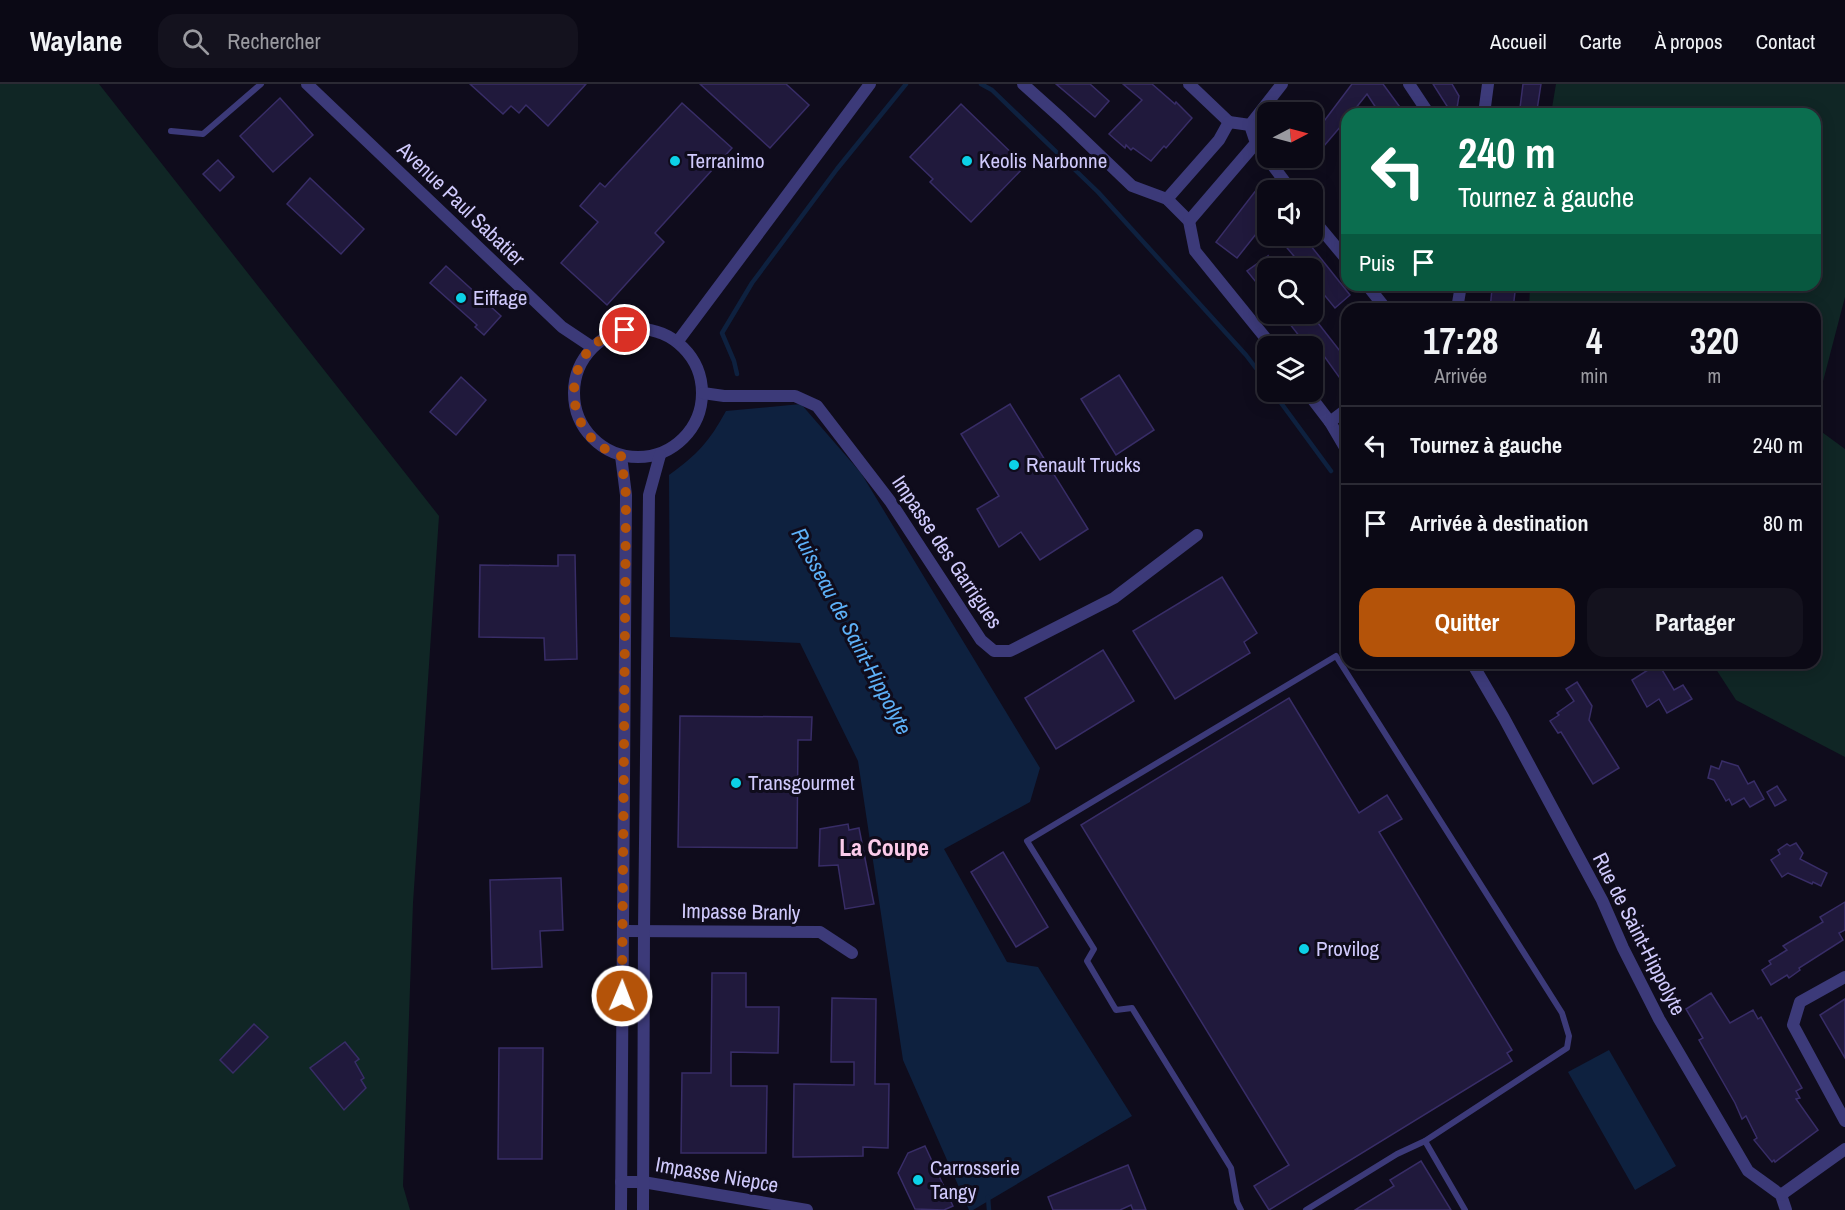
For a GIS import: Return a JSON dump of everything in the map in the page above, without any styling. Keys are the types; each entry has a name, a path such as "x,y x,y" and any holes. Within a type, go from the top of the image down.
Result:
{"street":[{"name":"Avenue Paul Sabatier","path":"307,84 562,327 592,347"},
{"path":"678,341 870,84"},
{"path":"1023,84 1132,186 1167,199 1189,221 1194,251 1264,336"},
{"path":"1189,84 1229,122 1250,125"},
{"path":"1250,125 1282,84"},
{"path":"1409,84 1425,108"},
{"path":"1485,108 1488,84"},
{"path":"1167,199 1219,140 1229,122"},
{"path":"1250,125 1256,143 1284,180"},
{"path":"1189,221 1256,143"},
{"path":"1323,231 1341,253"},
{"path":"1372,291 1381,303"},
{"path":"643,328 661,332 678,341 696,365 703,393 700,413 691,431 677,446 660,455 621,456 600,446 585,430 575,410 574,387 579,366 592,347 607,336 625,330 643,328"},
{"name":"Impasse des Garrigues","path":"703,393 724,396 795,396 817,406 890,501 981,640 994,651 1010,651 1114,598 1197,535"},
{"path":"1315,402 1341,441"},
{"path":"1330,422 1341,414"},
{"path":"643,1210 649,495 660,455"},
{"path":"621,456 626,495 621,1210"},
{"name":"Rue de Saint-Hippolyte","path":"1475,669 1602,900 1659,1019 1748,1171 1781,1195"},
{"name":"Impasse Branly","path":"624,931 820,932 852,953"},
{"path":"1845,977 1800,1002 1794,1025 1845,1121"},
{"path":"1786,1210 1781,1195 1845,1149"},
{"name":"Impasse Niepce","path":"621,1182 643,1182 807,1210"}],"lane":[{"path":"171,131 203,134 261,84"},
{"path":"1241,1210 1237,1202 1231,1168 1132,1008 1116,1010 1087,961 1094,949 1027,841 1336,656 1341,664"},
{"path":"1306,1210 1397,1154 1425,1141 1567,1048 1569,1036 1562,1013 1344,669"},
{"path":"1425,1141 1465,1210"}],"green space":[{"path":"0,84 99,84 439,516 413,903 403,1186 410,1210 0,1210"},
{"path":"1556,84 1845,84 1845,297 1821,389 1821,303 1529,303 1530,291 1821,291 1821,108 1552,108"},
{"path":"1821,431 1845,449 1845,757 1736,700 1716,669 1821,669"}],"water":[{"path":"801,404 861,473 1040,768 1030,802 944,849 1007,962 1038,967 1132,1116 973,1210 969,1210 903,1060 858,761 800,643 670,637 669,475 702,447 726,411"},
{"path":"1609,1050 1676,1166 1635,1190 1568,1072"}],"building":[{"path":"470,84 586,84 548,126 526,105 519,113 511,106 503,114"},
{"path":"700,84 786,84 809,105 770,148"},
{"path":"1056,84 1090,84 1109,101 1095,117"},
{"path":"1123,84 1152,84 1175,104 1176,102 1192,118 1166,148 1164,146 1151,161 1133,148 1131,150 1126,145 1125,148 1109,134 1142,100"},
{"path":"1352,84 1383,84 1401,108 1376,108 1367,94 1356,108 1341,108 1341,126 1323,147 1323,122"},
{"path":"1433,84 1452,84 1459,96 1457,108 1448,108"},
{"path":"1523,84 1541,84 1537,108 1520,108"},
{"path":"280,98 313,135 273,172 240,136"},
{"path":"682,103 732,148 655,233 664,242 607,305 561,263 598,222 580,206 600,183 605,187"},
{"name":"Keolis Narbonne","path":"961,104 1025,166 971,222 930,182 933,179 910,157"},
{"path":"218,160 234,177 220,191 203,174"},
{"path":"310,178 364,229 341,254 287,204"},
{"path":"1257,189 1257,233 1237,258 1216,242"},
{"path":"1285,246 1311,246 1321,258 1296,258"},
{"path":"1323,261 1341,284 1341,291 1347,291 1350,295 1335,308 1323,293"},
{"path":"1257,264 1257,283 1247,271"},
{"path":"446,266 501,316 484,335 475,327 477,325 430,283"},
{"path":"1492,291 1515,292 1514,303 1491,303"},
{"path":"1290,324 1319,324 1341,352 1341,380 1323,355 1323,336 1299,336"},
{"path":"1119,375 1154,430 1116,455 1081,399"},
{"path":"461,377 486,400 456,435 430,412"},
{"name":"Renault Trucks","path":"1010,404 1088,529 1040,560 1021,532 999,547 977,509 999,496 961,434"},
{"path":"558,555 575,555 577,659 545,660 544,638 479,637 480,565 558,566"},
{"path":"1222,577 1257,633 1244,642 1250,653 1175,699 1133,631"},
{"path":"1103,650 1134,701 1056,749 1025,698"},
{"path":"1662,669 1674,690 1683,685 1692,699 1667,713 1659,699 1647,707 1632,680 1648,670"},
{"path":"1577,682 1592,706 1589,720 1619,768 1593,784 1561,732 1558,733 1550,721 1574,701 1566,689"},
{"name":"Provilog","path":"1289,698 1359,813 1387,795 1402,819 1379,832 1512,1050 1507,1053 1512,1061 1269,1210 1254,1186 1289,1165 1081,825"},
{"path":"680,716 812,717 811,740 798,740 797,848 678,847"},
{"path":"1722,761 1738,766 1748,784 1754,781 1764,799 1750,807 1744,798 1732,805 1729,799 1726,801 1714,780 1708,778 1711,766 1719,769"},
{"path":"1777,786 1786,800 1775,806 1767,792"},
{"path":"848,824 849,830 859,828 874,904 845,909 838,865 819,866 820,829"},
{"path":"1796,843 1803,853 1800,859 1827,873 1821,886 1788,873 1782,877 1771,860 1780,854 1778,850 1787,844 1790,846"},
{"path":"1003,852 1048,927 1016,947 971,872"},
{"path":"561,878 563,930 540,931 542,967 492,969 490,880"},
{"path":"1845,902 1845,930 1839,933 1843,940 1799,968 1800,970 1789,978 1787,975 1771,985 1762,970 1771,964 1769,961 1787,950 1783,946 1823,922 1820,917"},
{"path":"712,973 746,973 746,1007 779,1007 778,1053 731,1052 731,1086 767,1086 766,1153 681,1153 682,1073 711,1073"},
{"path":"1711,993 1730,1023 1753,1010 1758,1019 1761,1017 1802,1088 1796,1091 1800,1098 1796,1099 1818,1130 1775,1162 1774,1160 1772,1162 1754,1140 1757,1138 1746,1116 1742,1119 1699,1040 1703,1038 1686,1009"},
{"path":"832,998 876,999 875,1084 889,1084 888,1148 863,1147 863,1156 793,1157 794,1084 854,1085 854,1062 831,1062"},
{"path":"1845,999 1845,1058 1820,1015"},
{"path":"254,1024 268,1037 233,1073 220,1060"},
{"path":"345,1042 359,1059 355,1062 364,1078 361,1080 366,1088 344,1110 310,1068"},
{"path":"499,1048 543,1048 542,1159 498,1159"},
{"path":"925,1146 953,1206 944,1210 915,1209 898,1173 908,1153"},
{"path":"1421,1161 1451,1210 1355,1210 1394,1186 1390,1180"},
{"path":"1128,1165 1146,1210 1133,1210 1131,1205 1120,1210 1053,1210 1048,1197"}],"waterway":[{"path":"737,374 722,333 752,283 837,169 906,84"},
{"path":"981,84 992,90 1098,192 1257,370"},
{"path":"1280,402 1331,471"},
{"name":"Ruisseau de Saint-Hippolyte","path":"988,1197 989,1210"}],"place":[{"name":"Terranimo","path":"675,161"},
{"name":"Keolis Narbonne","path":"967,161"},
{"name":"Eiffage","path":"461,298"},
{"name":"Renault Trucks","path":"1014,465"},
{"name":"Transgourmet","path":"736,783"},
{"name":"Provilog","path":"1304,949"},
{"name":"Carrosserie Tangy","path":"918,1180"}],"district":[{"name":"La Coupe","path":"884,848"}],"route":[{"path":"622,996 626,495 621,456 600,446 585,430 575,410 574,387 579,366 592,347 607,336 625,330"}]}
